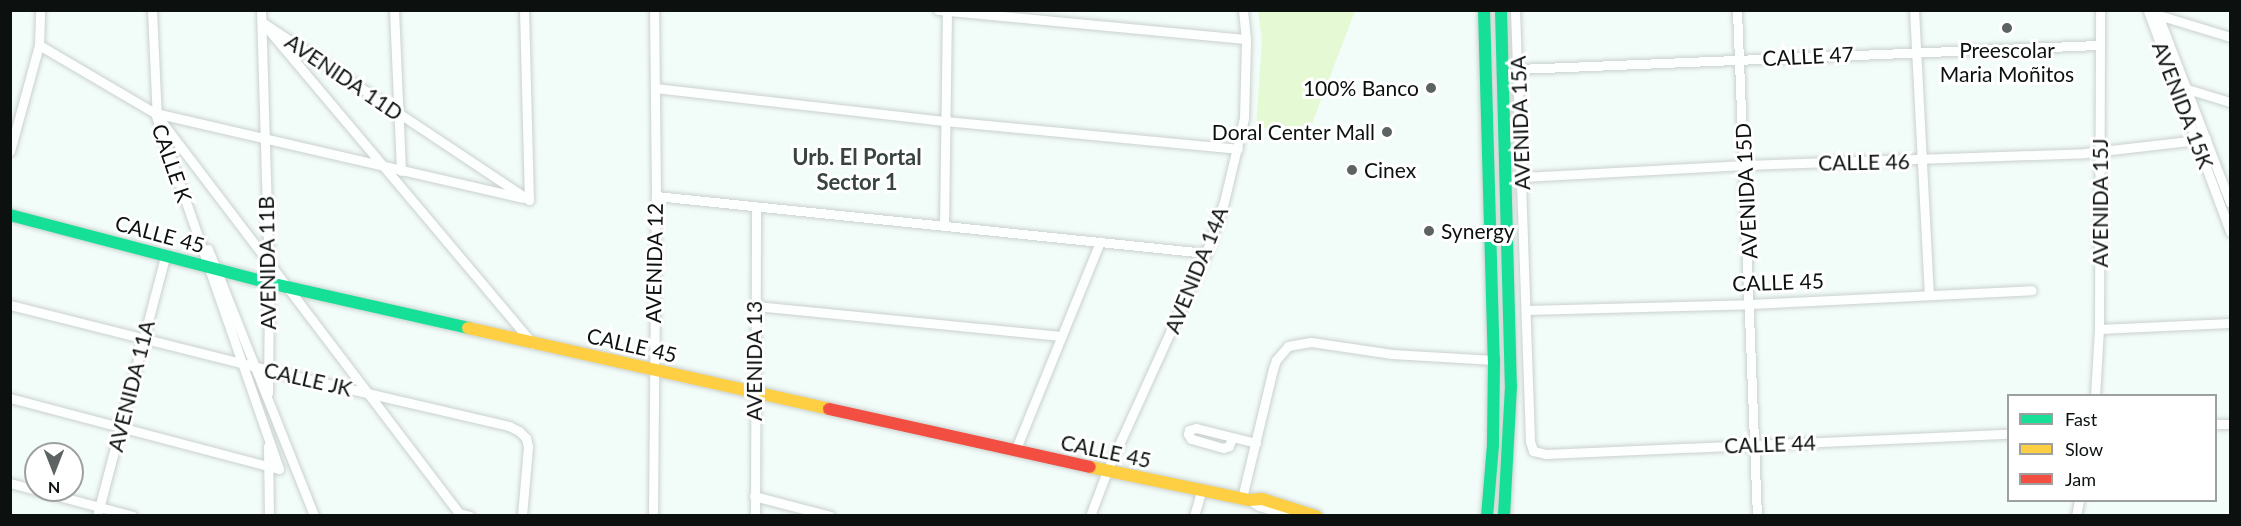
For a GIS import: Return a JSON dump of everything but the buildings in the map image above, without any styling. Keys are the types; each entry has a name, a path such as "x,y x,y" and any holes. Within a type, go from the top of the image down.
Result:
{"street":[{"path":"10,151 39,45 40,10"},
{"path":"152,10 155,113 314,516"},
{"name":"AVENIDA 11B","path":"261,10 269,283 269,516"},
{"path":"394,10 401,171"},
{"path":"39,45 155,113 529,200 524,10"},
{"name":"AVENIDA 12","path":"653,516 652,370 656,196 654,10"},
{"name":"AVENIDA 14A","path":"1090,516 1107,471 1206,253 1224,202 1239,149 1246,77 1243,10"},
{"path":"1484,10 1494,360 1493,445 1487,516"},
{"path":"1501,10 1512,386 1504,516"},
{"name":"AVENIDA 15A","path":"1515,10 1523,177 1530,441 1533,451"},
{"name":"AVENIDA 15D","path":"1737,10 1745,165 1757,516"},
{"path":"1914,10 1920,161 1929,295"},
{"name":"AVENIDA 15J","path":"2095,394 2101,152 2100,10"},
{"path":"944,226 944,11 1246,39"},
{"path":"2151,12 2230,38"},
{"name":"AVENIDA 15K","path":"2151,12 2184,88 2230,232"},
{"name":"AVENIDA 15K","path":"2151,12 2201,140 2230,203"},
{"name":"AVENIDA 11D","path":"262,22 529,200"},
{"name":"AVENIDA 11D","path":"262,22 533,344"},
{"name":"CALLE 47","path":"1518,69 2099,45"},
{"path":"655,88 944,121 1239,149"},
{"path":"2184,88 2230,102"},
{"name":"CALLE K","path":"155,113 279,469 268,466"},
{"name":"CALLE K","path":"155,113 460,514 470,516"},
{"name":"CALLE 46","path":"1523,177 1745,165 1920,161 2101,152 2201,140"},
{"path":"656,196 1206,253"},
{"name":"AVENIDA 13","path":"754,516 756,207"},
{"name":"CALLE 45","path":"10,215 269,283 533,344 1107,471 1245,499 1259,499 1297,514 1316,516"},
{"path":"1015,451 1100,242"},
{"name":"AVENIDA 11A","path":"99,511 165,256"},
{"name":"CALLE 45","path":"1526,309 1750,304 2032,290"},
{"name":"CALLE JK","path":"10,305 519,431 526,438 528,447 522,516"},
{"path":"755,306 1062,336"},
{"path":"2098,329 2230,323"},
{"path":"1245,499 1276,360 1281,351 1296,343 1311,342 1392,354 1494,360"},
{"path":"10,398 268,466"},
{"name":"CALLE 44","path":"1533,451 1546,454 2007,434"},
{"path":"1232,438 1256,443"},
{"path":"1194,516 1201,490"},
{"path":"754,496 809,515 830,516"},
{"path":"72,502 99,511 133,516"}],"green space":[{"path":"1258,11 1355,11 1308,134 1256,127 1262,40"}],"traffic: fast":[{"path":"1484,10 1494,360 1493,445 1487,516"},
{"path":"1501,10 1511,386 1504,516"},
{"path":"10,215 269,283 468,328"}],"traffic: slow":[{"path":"468,328 829,409"},
{"path":"1090,467 1249,500 1262,499 1316,516"}],"traffic: jam":[{"path":"829,409 1090,467"}],"place":[{"name":"Preescolar Maria Moñitos","path":"2007,28"},
{"name":"100% Banco","path":"1431,88"},
{"name":"Doral Center Mall","path":"1387,132"},
{"name":"Cinex","path":"1352,170"},
{"name":"Synergy","path":"1429,231"}],"district":[{"name":"Urb. El Portal Sector 1","path":"857,168"}]}
